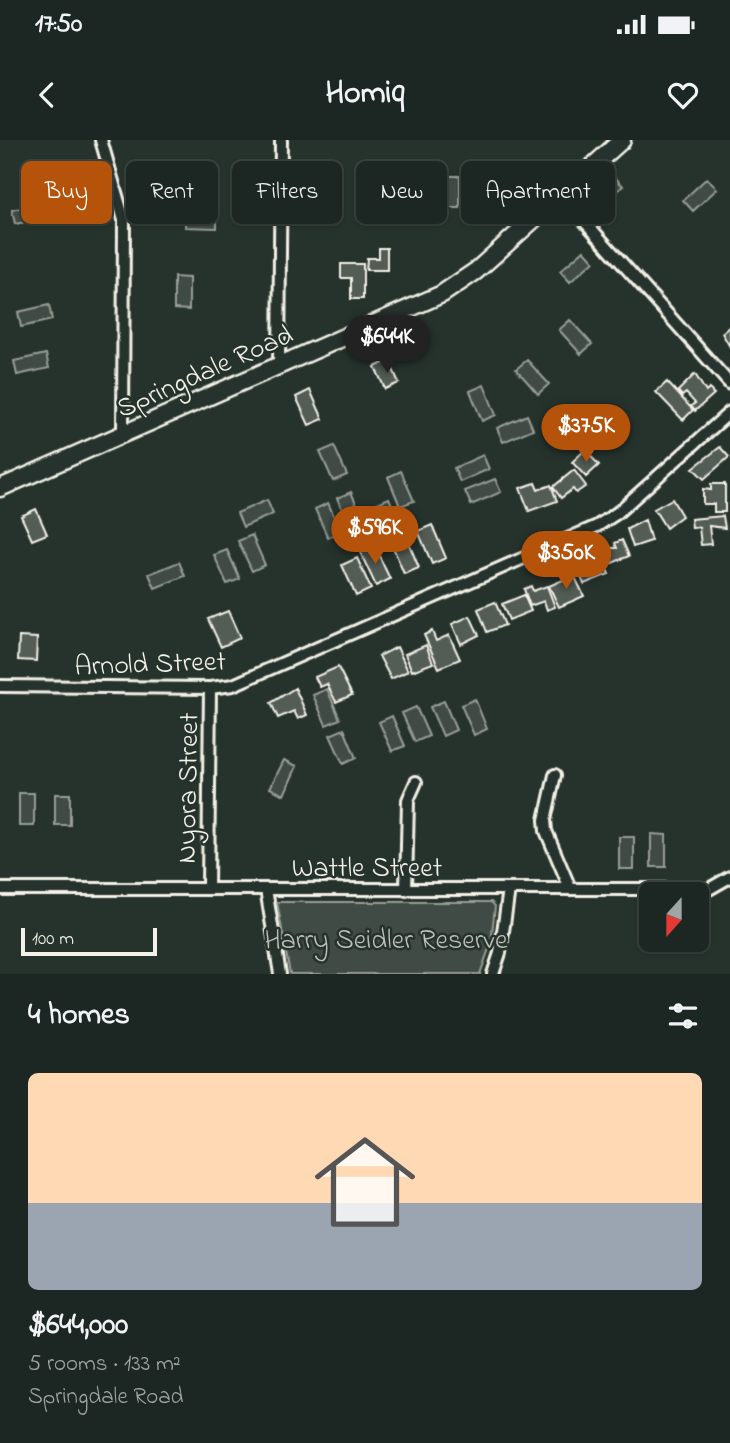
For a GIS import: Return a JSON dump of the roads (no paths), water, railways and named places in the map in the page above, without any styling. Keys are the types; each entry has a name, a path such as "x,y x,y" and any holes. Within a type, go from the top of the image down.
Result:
{"main road":[{"name":"Springdale Road","path":"600,161 622,140"},
{"name":"Springdale Road","path":"0,488 442,294 476,271 530,224"}],"street":[{"path":"101,140 124,220 123,434"},
{"path":"279,365 281,140"},
{"path":"587,224 730,384"},
{"name":"Arnold Street","path":"0,686 210,688 233,685 597,526 617,513 730,412"},
{"name":"Nyora Street","path":"208,889 210,688"},
{"path":"555,775 545,820 546,831 570,888"},
{"path":"406,890 408,800 416,782"},
{"name":"Wattle Street","path":"0,889 709,889 730,877"},
{"path":"266,889 280,974"},
{"path":"493,974 500,953 509,889"}],"park label":[{"name":"Harry Seidler Reserve","path":"386,938"}]}
